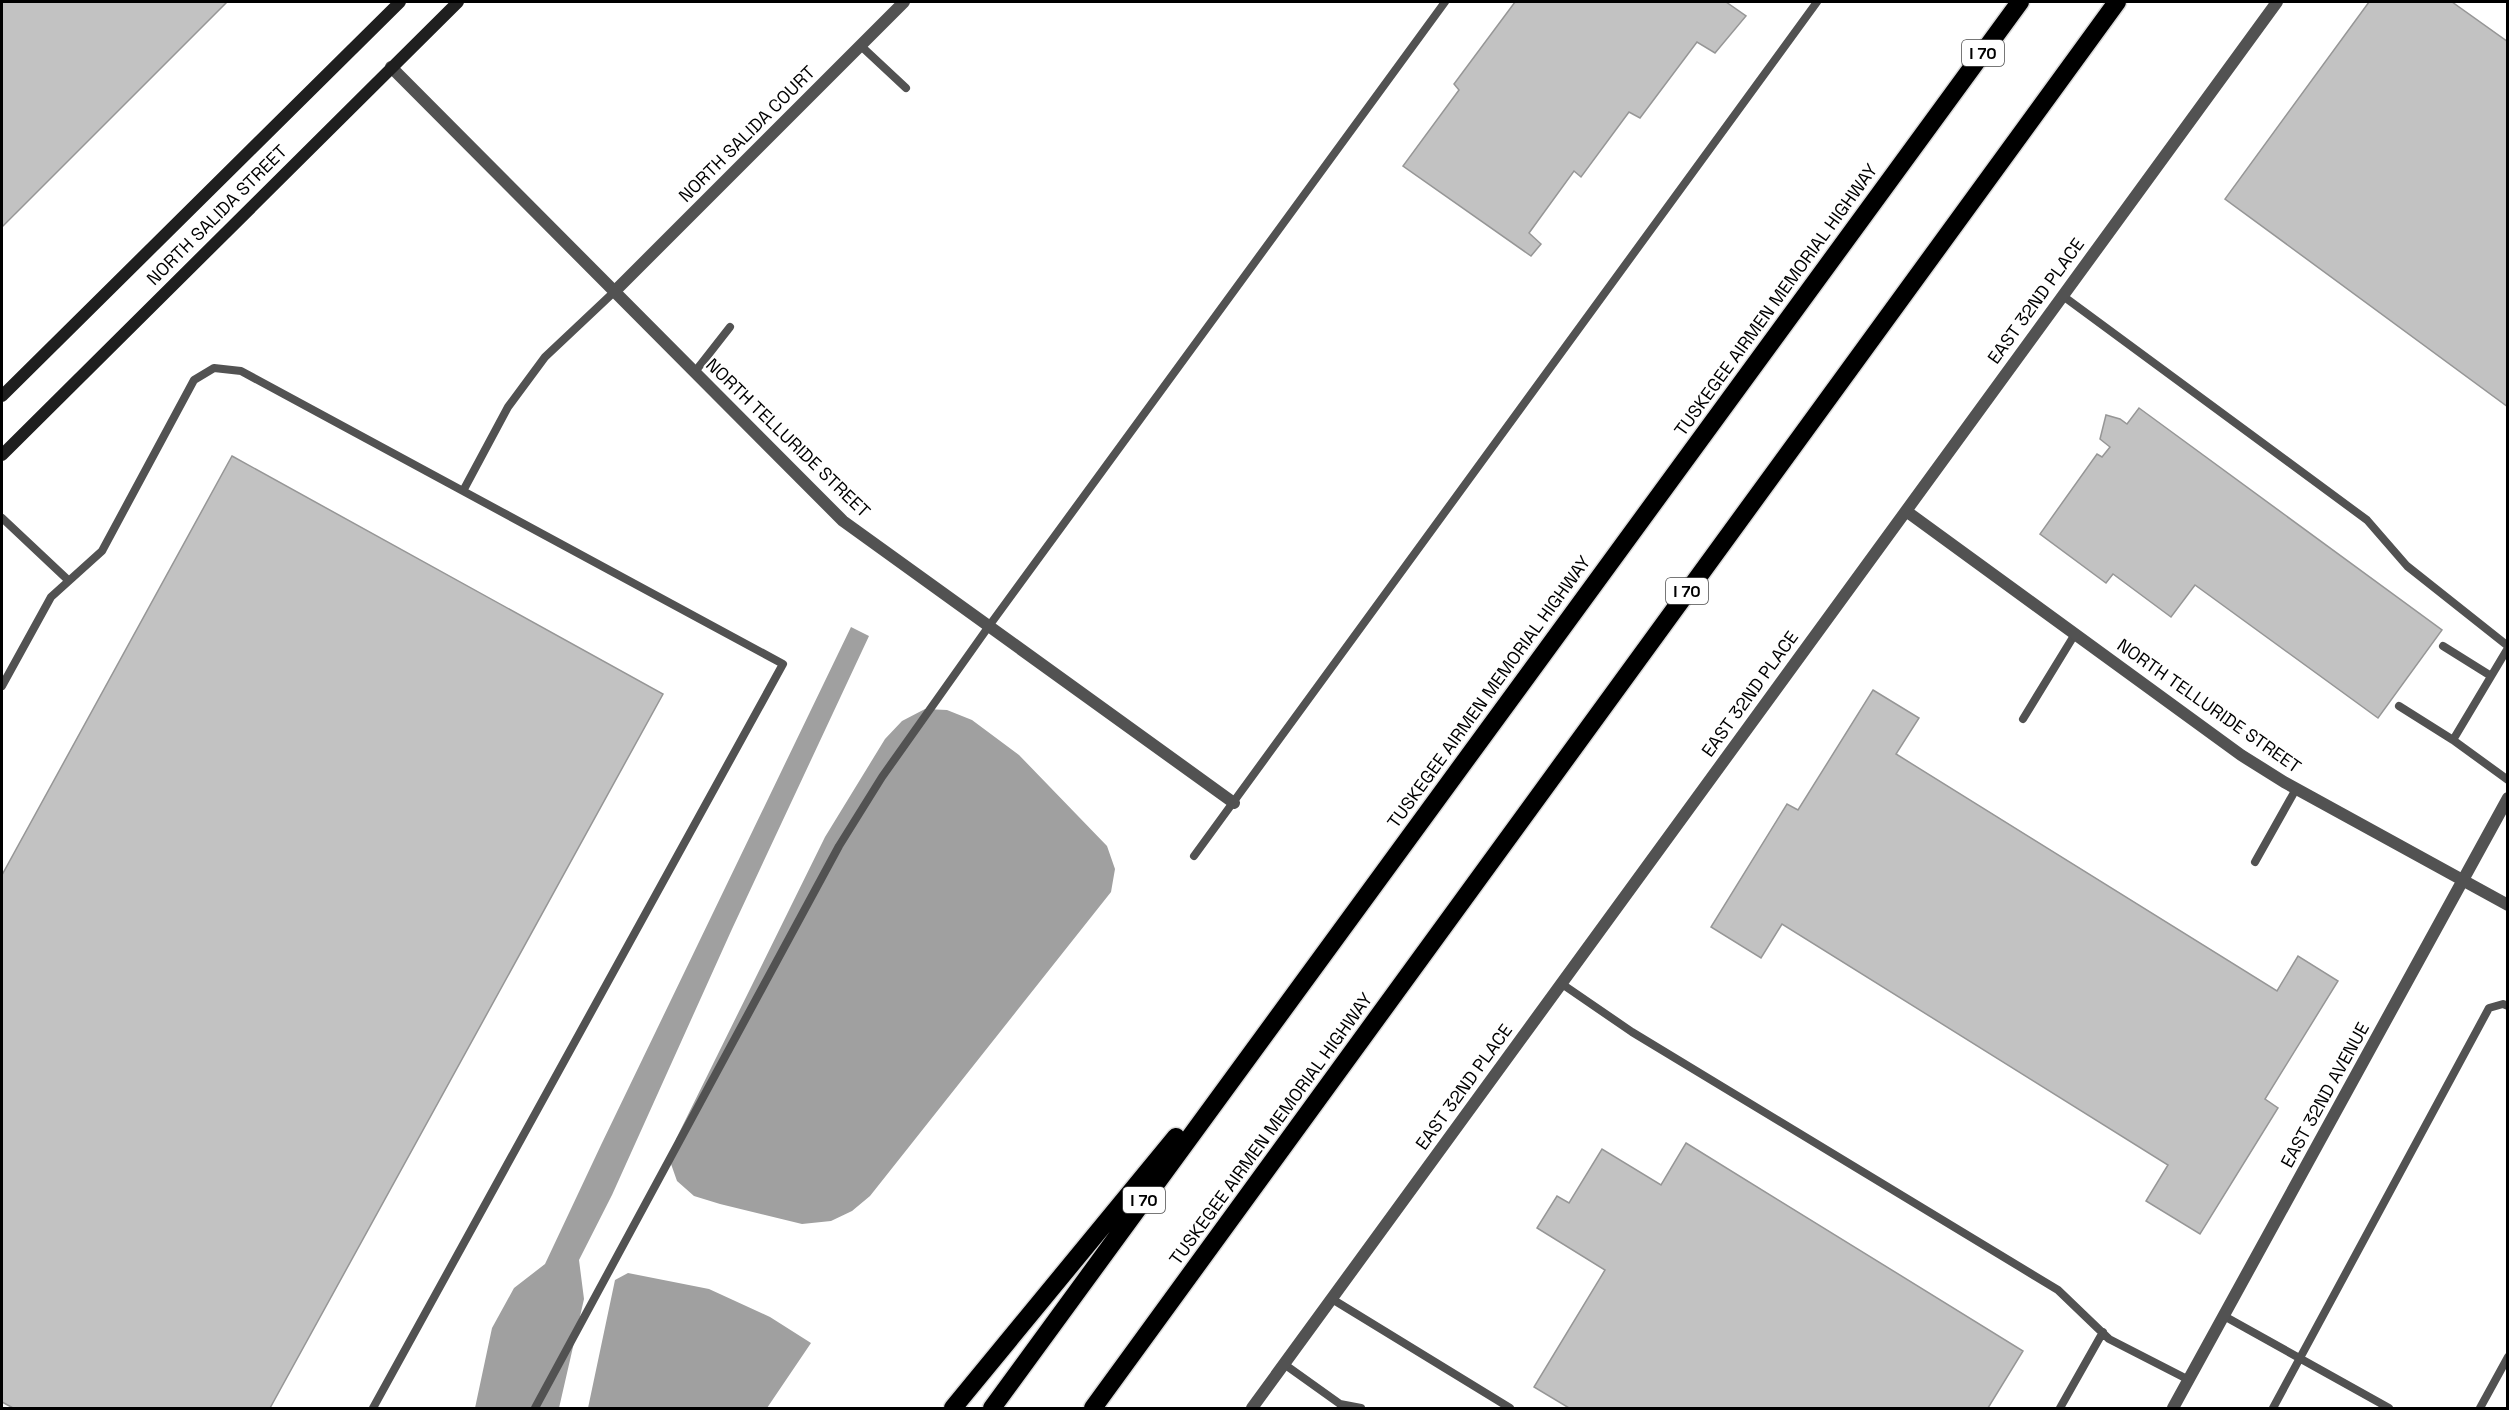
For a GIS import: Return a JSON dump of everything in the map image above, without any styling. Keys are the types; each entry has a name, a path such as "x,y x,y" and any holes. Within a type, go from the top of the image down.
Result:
{"highway":[{"name":"TUSKEGEE AIRMEN MEMORIAL HIGHWAY","path":"992,1408 2020,2"},
{"name":"TUSKEGEE AIRMEN MEMORIAL HIGHWAY","path":"1093,1408 2117,2"},
{"path":"952,1408 1295,992"},
{"path":"1104,1408 1259,1182"}],"street":[{"name":"NORTH SALIDA STREET","path":"2,396 400,2"},
{"name":"NORTH SALIDA STREET","path":"2,455 458,2"},
{"name":"NORTH SALIDA COURT","path":"614,292 904,2"},
{"name":"EAST 32ND PLACE","path":"1252,1408 2277,2"},
{"name":"NORTH TELLURIDE STREET","path":"391,67 843,521 1234,803"},
{"name":"NORTH TELLURIDE STREET","path":"1906,511 2241,755 2296,789 2508,904"},
{"name":"EAST 32ND AVENUE","path":"2173,1408 2508,798"}],"lane":[{"path":"535,1408 839,846 882,777 989,626 1445,2"},
{"path":"1194,856 1817,2"},
{"path":"861,46 906,88"},
{"path":"463,492 508,407 545,357 614,292"},
{"path":"2063,296 2367,520 2407,566 2508,647 2453,740"},
{"path":"694,373 730,327"},
{"path":"2,686 51,597 102,551 194,380 214,368 241,371 783,664 373,1408"},
{"path":"2,518 68,580"},
{"path":"2023,719 2075,634"},
{"path":"2443,646 2491,676"},
{"path":"2399,706 2453,740 2508,780"},
{"path":"2254,862 2296,789"},
{"path":"1562,984 1632,1032 2058,1290 2109,1339 2189,1380"},
{"path":"2273,1408 2489,1008 2503,1004 2508,1006"},
{"path":"1332,1299 1510,1408"},
{"path":"2224,1316 2389,1408"},
{"path":"2060,1408 2103,1332"},
{"path":"2480,1408 2508,1357"},
{"path":"1284,1364 1340,1404 1361,1408"}],"shaded area":[{"path":"851,627 869,636 732,929 612,1195 579,1260 584,1299 559,1408 475,1408 492,1328 514,1288 545,1264"},
{"path":"925,709 947,710 972,720 1019,755 1107,846 1115,869 1111,892 870,1196 852,1211 831,1221 802,1224 694,1196 677,1181 671,1164 676,1139 825,837 885,739 902,721"},
{"path":"628,1273 709,1289 770,1317 811,1343 767,1408 588,1408 615,1280"}],"building":[{"path":"227,2 2,227 2,3"},
{"path":"1515,2 1726,2 1746,16 1715,53 1697,42 1640,118 1629,112 1581,177 1574,171 1529,233 1541,244 1531,256 1403,166 1459,90 1454,84"},
{"path":"2369,2 2452,2 2508,42 2508,407 2225,199"},
{"path":"2139,408 2442,630 2378,718 2195,585 2171,617 2113,574 2106,583 2040,534 2097,454 2102,457 2110,447 2100,439 2106,415 2120,419 2127,424"},
{"path":"232,456 663,694 270,1408 13,1408 2,1402 2,875"},
{"path":"1873,690 1919,718 1896,754 2277,991 2298,956 2338,981 2265,1099 2278,1108 2200,1234 2146,1201 2168,1165 1782,924 1761,958 1711,927 1787,804 1798,810"},
{"path":"1686,1143 2023,1351 1988,1408 1569,1408 1534,1387 1605,1270 1537,1228 1557,1196 1569,1203 1602,1149 1661,1185"}]}
